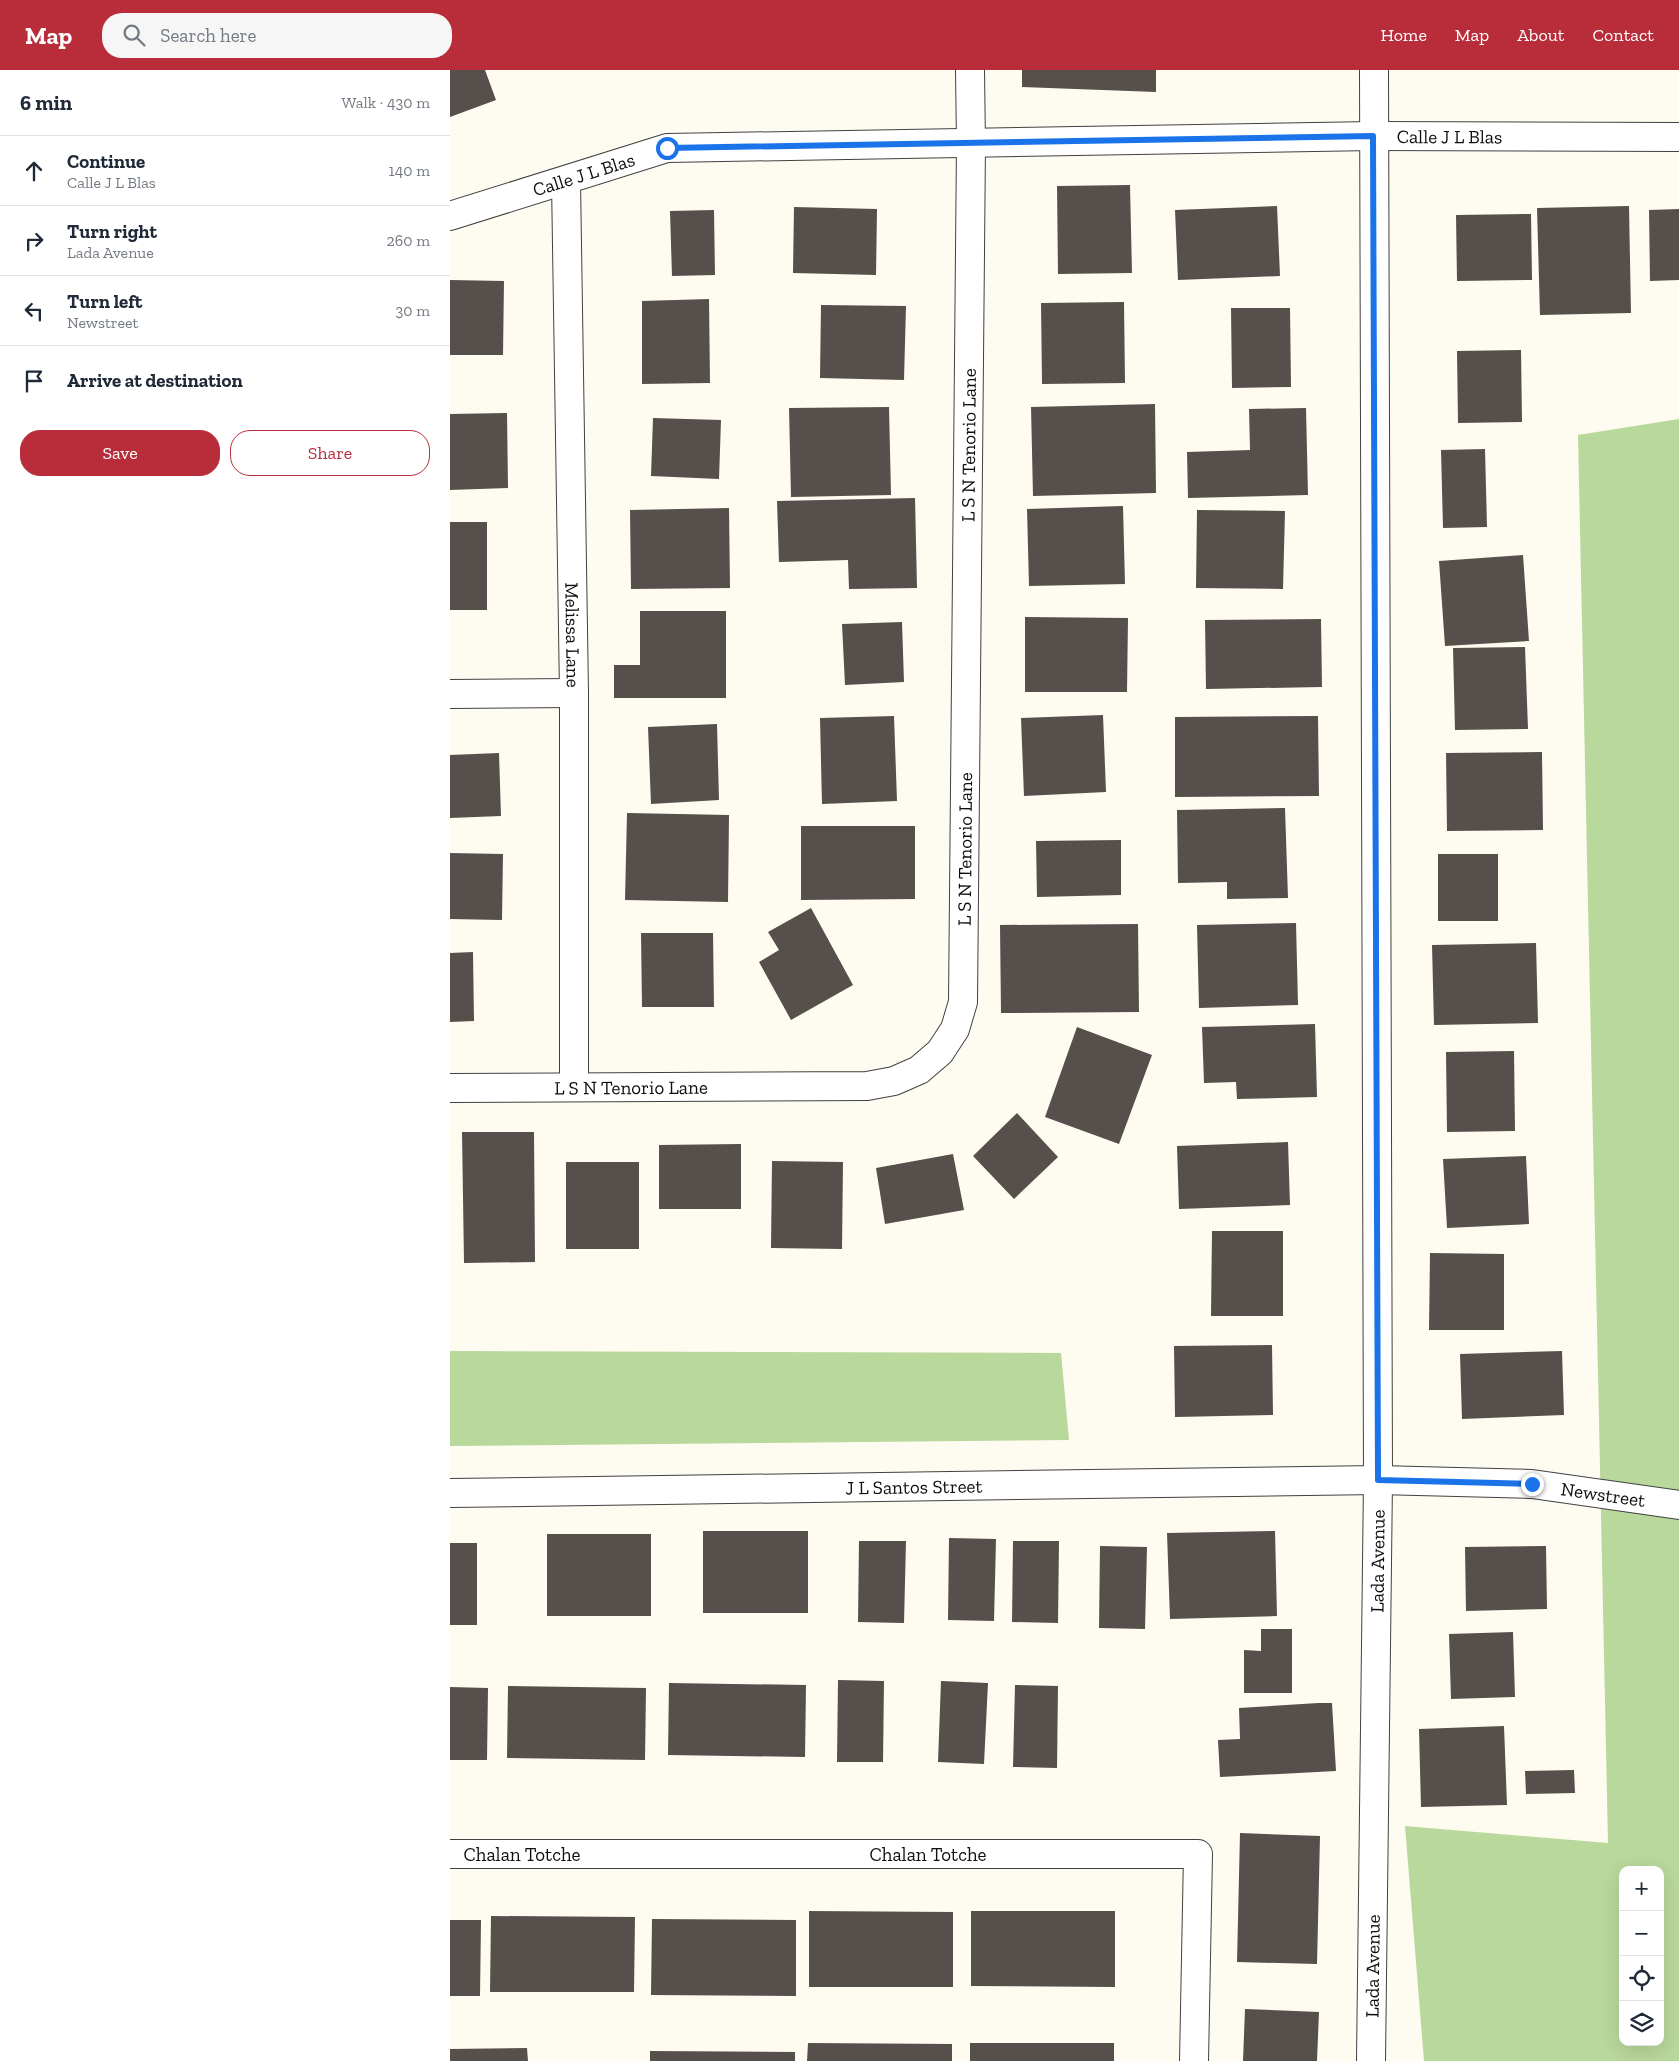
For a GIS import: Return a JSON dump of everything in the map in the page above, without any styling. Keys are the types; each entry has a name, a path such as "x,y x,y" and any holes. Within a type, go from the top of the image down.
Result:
{"street":[{"name":"L S N Tenorio Lane","path":"450,1088 867,1086 894,1081 919,1070 940,1052 955,1029 963,1002 971,144 970,70"},
{"name":"Lada Avenue","path":"1371,2061 1378,1480 1374,70"},
{"name":"Calle J L Blas","path":"450,216 667,148 1373,136 1679,137"},
{"name":"Melissa Lane","path":"566,181 574,693 574,1087"},
{"path":"450,694 574,693"},
{"name":"J L Santos Street","path":"450,1493 1378,1480"},
{"name":"Newstreet","path":"1378,1480 1532,1484 1679,1505"},
{"name":"Chalan Totche","path":"450,1854 1198,1854 1194,2061"}],"green space":[{"path":"1679,419 1679,2061 1424,2061 1405,1826 1608,1843 1578,435"},
{"path":"450,1351 1061,1353 1069,1440 450,1446"}],"building":[{"path":"450,70 485,70 496,100 450,117"},
{"path":"1022,70 1156,70 1156,92 1022,87"},
{"path":"1130,185 1132,273 1058,274 1057,186"},
{"path":"1277,206 1280,276 1178,280 1175,210"},
{"path":"1629,206 1631,313 1540,315 1537,208"},
{"path":"794,207 877,209 876,275 793,273"},
{"path":"1679,209 1679,280 1650,281 1649,210"},
{"path":"714,210 715,275 672,276 670,211"},
{"path":"1531,214 1532,280 1457,281 1456,215"},
{"path":"450,280 504,281 503,355 450,355"},
{"path":"709,299 710,383 642,384 642,301"},
{"path":"1124,302 1125,383 1042,384 1041,303"},
{"path":"821,305 906,306 904,380 820,378"},
{"path":"1231,308 1290,308 1291,387 1232,388"},
{"path":"1521,350 1522,422 1458,423 1457,351"},
{"path":"1155,404 1156,493 1033,496 1031,407"},
{"path":"889,407 891,495 791,497 789,408"},
{"path":"1306,408 1308,495 1188,498 1187,452 1250,450 1249,409"},
{"path":"507,413 508,488 450,490 450,414"},
{"path":"653,418 721,420 719,479 651,476"},
{"path":"1485,449 1487,527 1443,528 1441,450"},
{"path":"915,498 917,588 849,589 848,560 779,562 777,501"},
{"path":"1123,506 1125,584 1029,586 1027,509"},
{"path":"729,508 730,588 631,589 630,510"},
{"path":"1197,510 1285,511 1283,589 1196,588"},
{"path":"450,522 487,522 487,610 450,610"},
{"path":"1523,555 1529,641 1445,646 1439,561"},
{"path":"640,611 726,611 726,698 614,698 614,665 640,665"},
{"path":"1025,617 1128,618 1127,692 1025,692"},
{"path":"1321,619 1322,687 1206,689 1205,620"},
{"path":"902,622 904,682 845,685 842,624"},
{"path":"1525,647 1528,729 1455,730 1453,648"},
{"path":"1103,715 1106,792 1024,796 1021,718"},
{"path":"894,716 897,801 822,804 820,718"},
{"path":"1318,716 1319,796 1175,797 1175,717"},
{"path":"717,724 719,800 651,804 648,727"},
{"path":"1542,752 1543,830 1447,831 1446,753"},
{"path":"499,753 501,816 450,818 450,755"},
{"path":"1285,808 1288,898 1227,899 1227,882 1178,883 1177,810"},
{"path":"627,813 729,815 728,902 625,900"},
{"path":"801,826 915,826 915,899 801,900"},
{"path":"1121,840 1121,895 1037,897 1036,841"},
{"path":"450,853 503,854 502,920 450,919"},
{"path":"1438,854 1498,854 1498,921 1438,921"},
{"path":"811,908 853,985 791,1020 759,962 779,950 768,932"},
{"path":"1296,923 1298,1005 1199,1008 1197,925"},
{"path":"1138,924 1139,1012 1001,1013 1000,925"},
{"path":"641,933 713,933 714,1007 642,1007"},
{"path":"1536,943 1538,1023 1434,1025 1432,945"},
{"path":"473,952 474,1021 450,1022 450,953"},
{"path":"1315,1024 1317,1097 1237,1099 1236,1082 1204,1083 1202,1027"},
{"path":"1077,1027 1152,1055 1119,1144 1045,1117"},
{"path":"1514,1051 1515,1131 1447,1132 1446,1052"},
{"path":"1017,1113 1058,1157 1014,1199 973,1156"},
{"path":"462,1132 534,1132 535,1262 464,1263"},
{"path":"1288,1142 1290,1205 1179,1209 1177,1146"},
{"path":"741,1144 741,1209 659,1209 659,1145"},
{"path":"953,1154 964,1210 885,1224 876,1168"},
{"path":"1526,1156 1529,1224 1447,1228 1443,1159"},
{"path":"772,1161 843,1162 842,1249 771,1248"},
{"path":"566,1162 639,1162 639,1249 566,1249"},
{"path":"1212,1231 1283,1231 1283,1316 1211,1316"},
{"path":"1430,1253 1504,1254 1504,1330 1429,1330"},
{"path":"1272,1345 1273,1415 1175,1417 1174,1346"},
{"path":"1562,1351 1564,1415 1462,1419 1460,1354"},
{"path":"703,1531 808,1531 808,1613 703,1613"},
{"path":"1275,1531 1277,1616 1170,1619 1167,1533"},
{"path":"547,1534 651,1534 651,1616 547,1616"},
{"path":"949,1538 996,1539 994,1621 948,1620"},
{"path":"859,1541 906,1541 904,1623 858,1622"},
{"path":"1013,1541 1059,1541 1058,1623 1012,1622"},
{"path":"450,1543 477,1543 477,1625 450,1625"},
{"path":"1100,1546 1147,1547 1145,1629 1099,1628"},
{"path":"1546,1546 1547,1609 1466,1611 1465,1547"},
{"path":"1261,1629 1292,1629 1292,1693 1244,1693 1244,1650 1261,1651"},
{"path":"1513,1632 1515,1697 1451,1699 1449,1634"},
{"path":"838,1680 884,1681 883,1762 837,1762"},
{"path":"941,1681 988,1683 984,1764 938,1762"},
{"path":"669,1683 806,1685 805,1757 668,1755"},
{"path":"1015,1685 1058,1686 1057,1768 1013,1767"},
{"path":"508,1686 646,1688 645,1760 507,1758"},
{"path":"450,1687 488,1688 487,1760 450,1760"},
{"path":"1332,1703 1336,1771 1220,1777 1218,1740 1240,1739 1239,1708"},
{"path":"1504,1726 1507,1805 1421,1807 1419,1729"},
{"path":"1574,1770 1575,1793 1526,1794 1525,1771"},
{"path":"1240,1833 1320,1836 1317,1964 1237,1962"},
{"path":"809,1911 953,1912 953,1987 809,1987"},
{"path":"971,1911 1115,1911 1115,1987 971,1986"},
{"path":"491,1916 635,1917 634,1992 490,1992"},
{"path":"652,1919 796,1920 796,1996 651,1995"},
{"path":"450,1920 481,1920 480,1996 450,1996"},
{"path":"1245,2009 1319,2012 1317,2061 1243,2061"},
{"path":"808,2043 952,2044 952,2061 807,2061"},
{"path":"970,2043 1114,2043 1114,2061 970,2061"},
{"path":"527,2048 528,2061 450,2061 450,2049"},
{"path":"650,2051 795,2052 795,2061 650,2061"}],"route":[{"path":"667,148 1373,136 1378,1480 1532,1484"}]}
